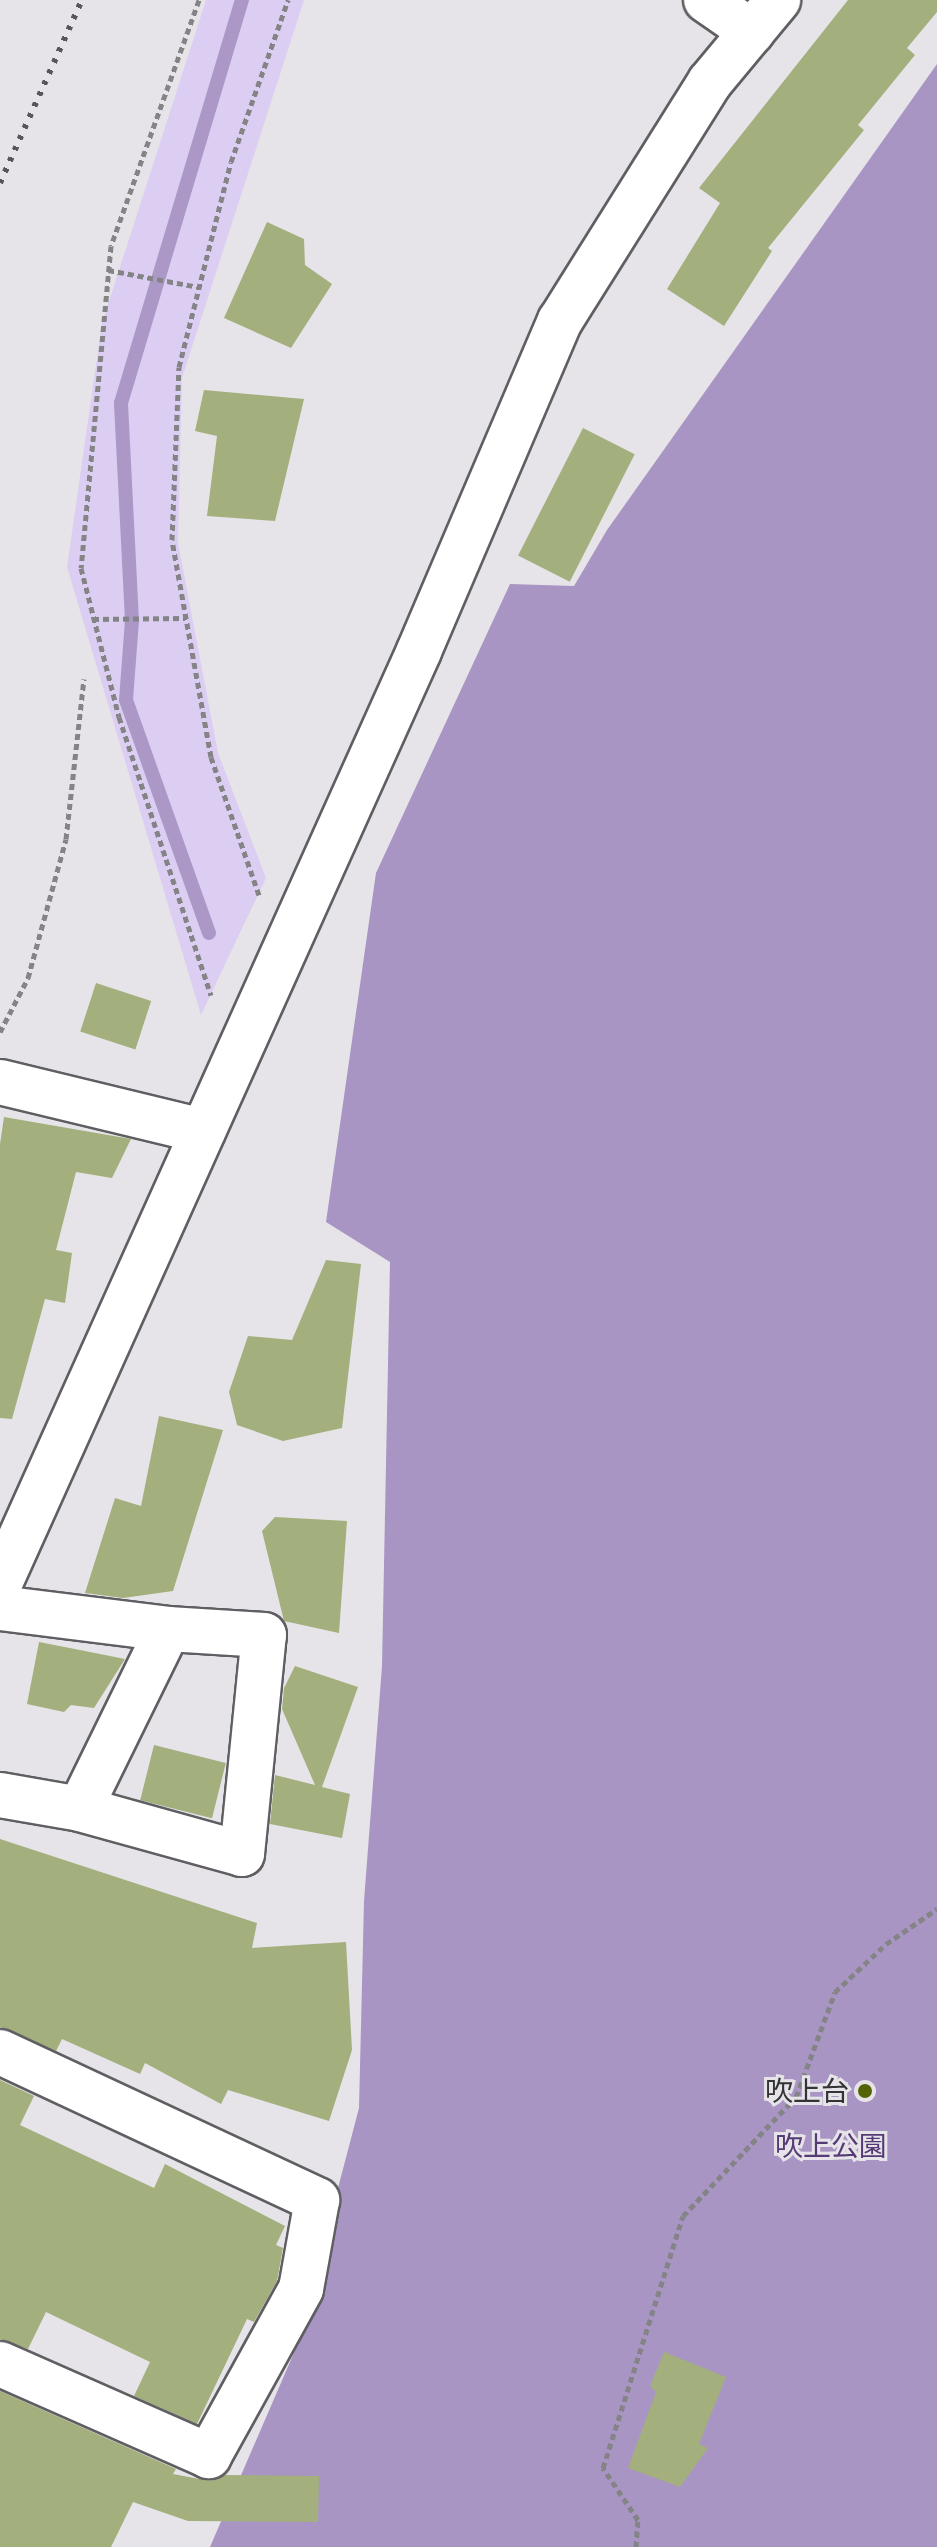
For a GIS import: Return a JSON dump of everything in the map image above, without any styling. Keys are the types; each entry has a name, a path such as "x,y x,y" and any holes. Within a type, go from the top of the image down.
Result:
{"street":[{"path":"0,1583 419,651 560,321 710,82 765,16 706,0"},
{"path":"0,1082 203,1131"},
{"path":"0,1608 168,1629 264,1635 242,1854 80,1809 0,1795"},
{"path":"80,1809 168,1629"},
{"path":"0,2052 317,2200 301,2289 209,2456 0,2364"}],"path":[{"path":"199,0 111,246 81,568 119,717 212,999"},
{"path":"264,909 211,757 172,540 179,367 231,162 288,0"},
{"path":"108,270 199,287"},
{"path":"96,619 185,618"},
{"path":"0,1032 28,978 66,839 84,679"},
{"path":"636,2547 638,2520 603,2468 683,2216 796,2097 835,1992 886,1944 937,1909"}],"shaded area":[{"path":"206,0 304,0 182,378 178,543 218,753 266,878 201,1015 67,567 102,323"}],"green space":[{"name":"吹上公園","path":"937,64 937,2547 210,2547 296,2348 359,2108 364,1901 382,1666 390,1262 326,1222 376,873 510,584 574,586 607,530"}],"building":[{"path":"848,0 937,0 937,12 907,48 915,55 858,125 864,130 768,248 772,251 724,326 667,289 720,203 699,188"},
{"path":"267,222 304,239 305,265 332,284 291,348 224,318"},
{"path":"204,390 304,399 275,521 207,516 217,436 195,431"},
{"path":"583,428 635,454 570,582 518,555"},
{"path":"96,983 151,1001 135,1049 80,1032"},
{"path":"4,1117 131,1139 112,1178 76,1172 56,1250 72,1253 65,1303 45,1299 12,1419 0,1418 0,1144"},
{"path":"326,1260 361,1264 342,1428 283,1441 237,1425 229,1392 248,1336 292,1340"},
{"path":"159,1416 223,1430 173,1591 123,1598 85,1593 115,1498 141,1506"},
{"path":"275,1517 347,1521 339,1633 284,1621 262,1531"},
{"path":"39,1642 125,1659 94,1708 71,1705 64,1712 27,1704"},
{"path":"295,1666 358,1687 322,1787 350,1794 342,1838 270,1824 275,1775 315,1785 282,1709 284,1688"},
{"path":"154,1745 226,1763 212,1818 140,1800"},
{"path":"0,1839 257,1923 252,1948 346,1942 352,2050 329,2121 228,2090 221,2104 145,2063 140,2074 62,2039 56,2051 0,2027"},
{"path":"0,2080 34,2096 20,2125 154,2188 165,2164 285,2226 276,2245 283,2248 277,2281 254,2322 247,2319 197,2424 134,2396 150,2362 46,2312 28,2349 0,2339"},
{"path":"664,2352 726,2377 699,2444 708,2448 680,2487 628,2468 656,2392 650,2386"},
{"path":"0,2391 176,2469 173,2474 210,2481 225,2475 319,2476 318,2522 188,2521 133,2502 111,2547 0,2547"}],"waterway":[{"path":"209,933 126,700 132,621 121,403 242,0"}],"railway":[{"path":"0,183 82,0"}],"place":[{"name":"吹上台","path":"865,2091"}]}
